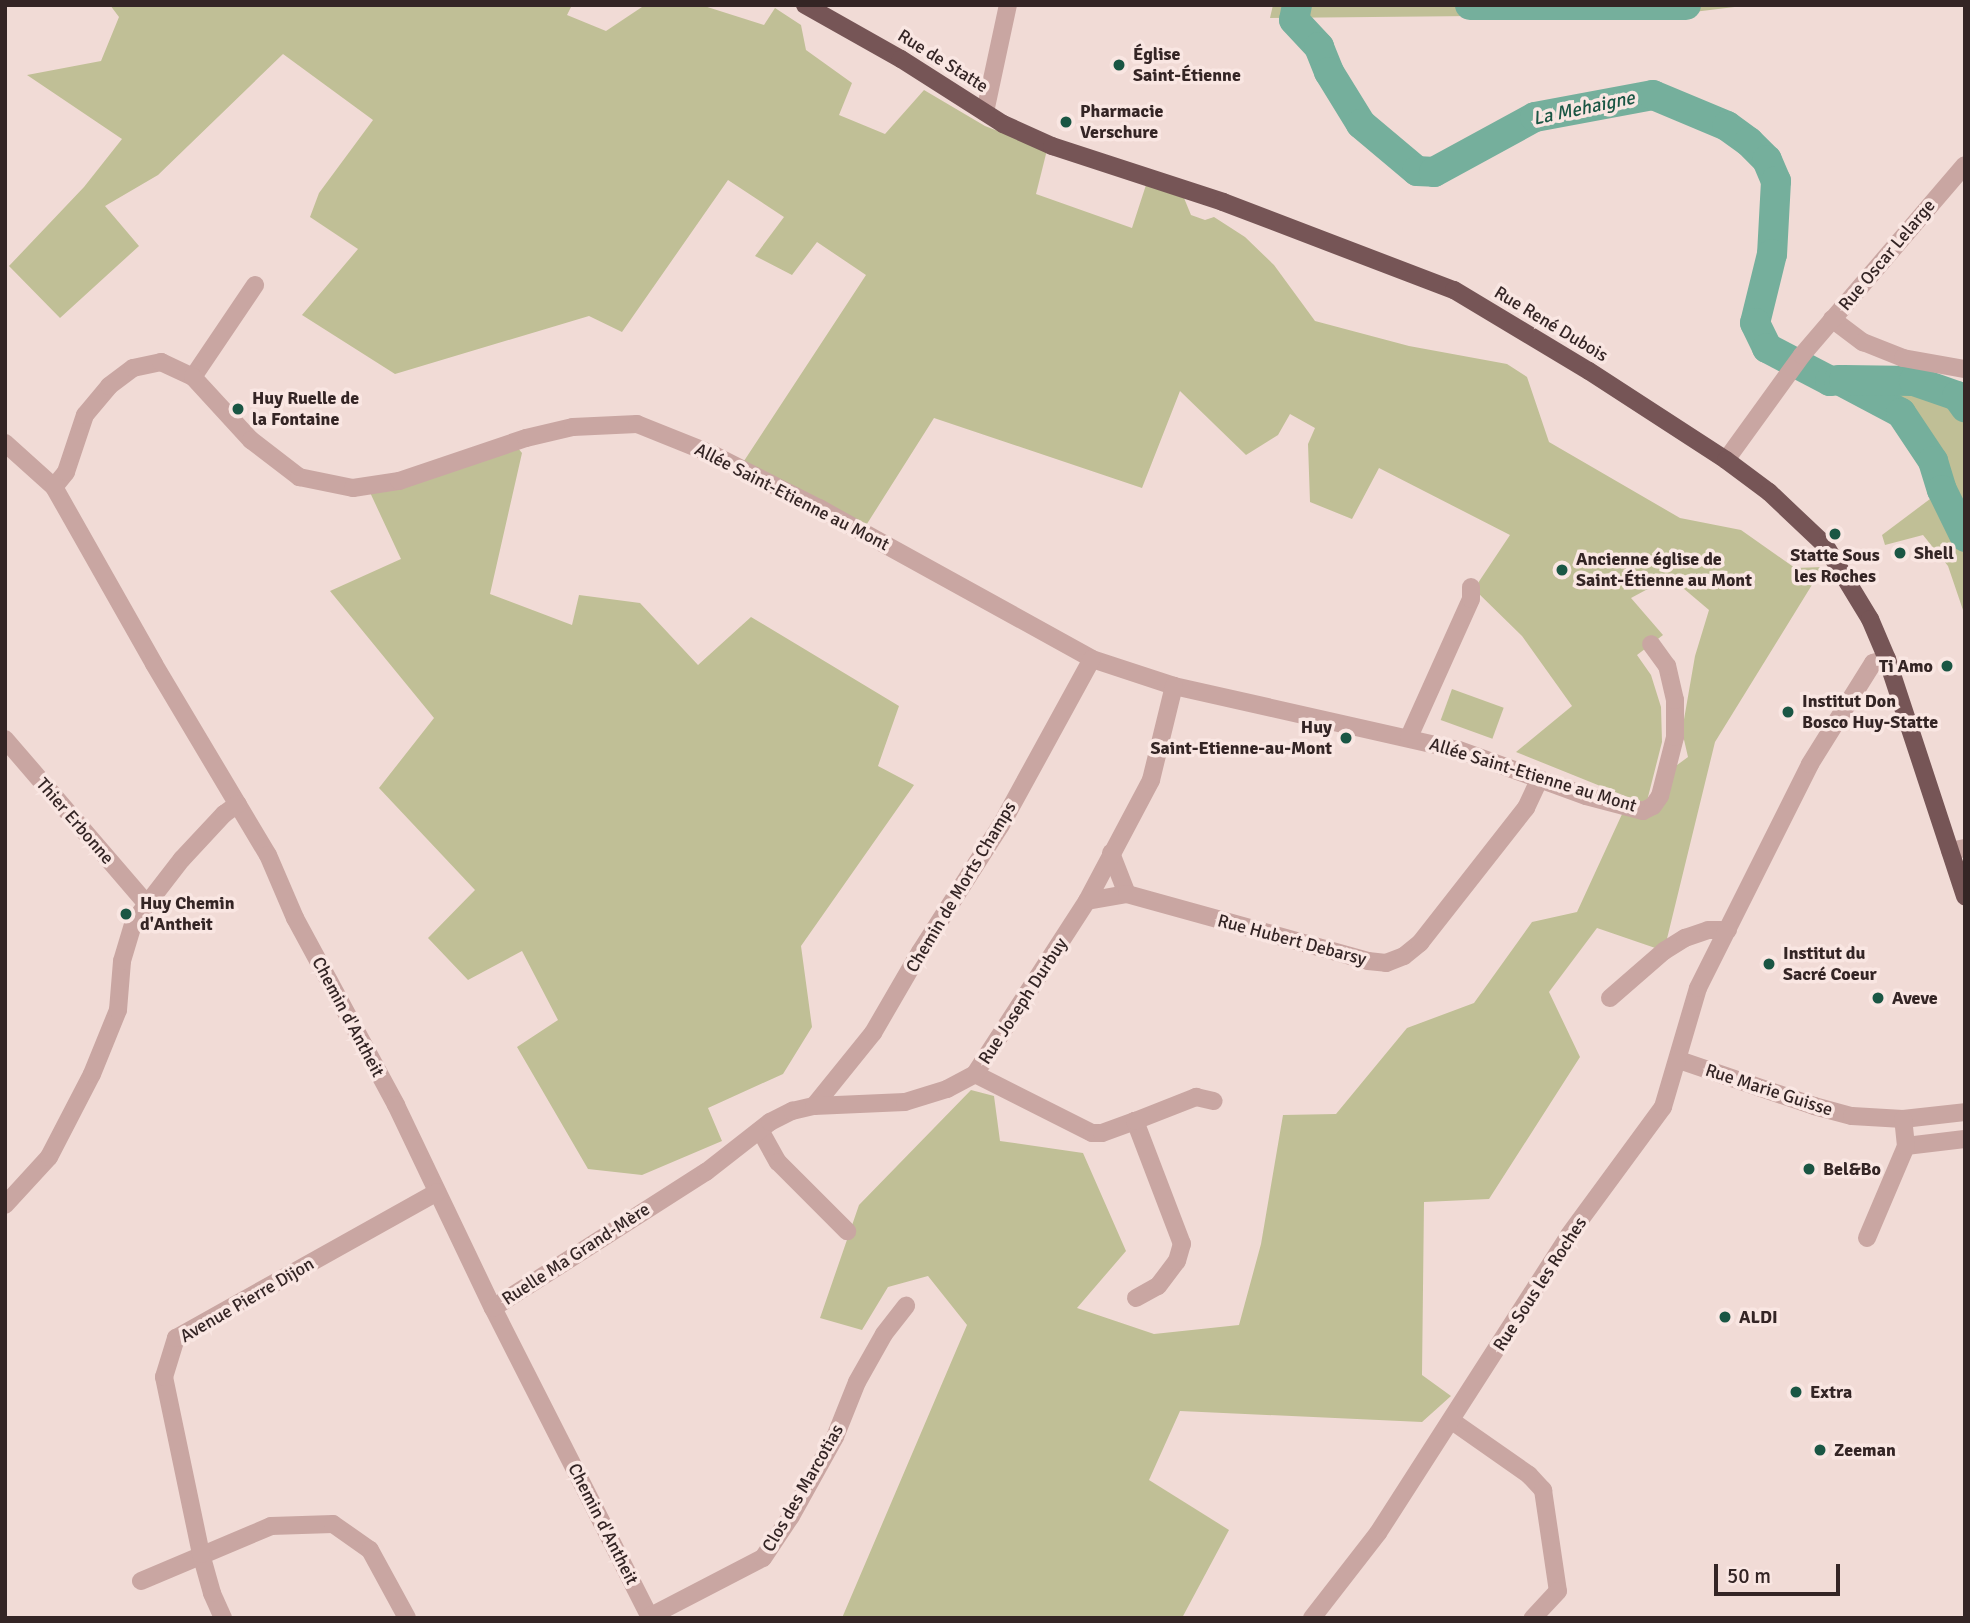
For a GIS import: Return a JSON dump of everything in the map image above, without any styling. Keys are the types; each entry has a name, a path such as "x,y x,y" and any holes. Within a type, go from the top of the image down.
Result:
{"main road":[{"name":"Rue de Statte","path":"805,5 901,58 985,112"},
{"name":"Rue René Dubois","path":"985,112 1052,146 1223,202 1454,290 1535,337 1726,460 1799,517 1837,562 1858,595 1887,659 1925,774 1957,850 1965,896"}],"street":[{"path":"985,112 1008,5"},
{"name":"Rue Oscar Lelarge","path":"1726,460 1806,350 1965,165"},
{"path":"193,377 256,285"},
{"path":"1832,319 1863,342 1903,358 1965,369"},
{"name":"Allée Saint-Etienne au Mont","path":"54,487 66,472 85,415 109,386 133,368 161,362 193,377 251,440 299,477 353,488 399,481 538,435 573,427 637,424 714,455 819,508 1092,659 1174,686 1355,729 1409,737 1459,750 1539,779 1639,810 1648,808 1657,801 1669,771 1675,737 1675,699 1667,666 1651,644"},
{"name":"Chemin d'Antheit","path":"5,443 54,487 141,642 268,855 337,999 396,1105 493,1308 650,1617"},
{"name":"Allée Saint-Etienne au Mont","path":"1409,737 1471,598 1471,587"},
{"name":"Chemin de Morts Champs","path":"814,1106 873,1033 1000,825 1092,659"},
{"name":"Rue Sous les Roches","path":"1312,1618 1378,1533 1569,1235 1662,1107 1679,1060 1698,988 1810,764 1873,663 1887,659"},
{"name":"Rue Joseph Durbuy","path":"660,1199 706,1172 760,1130 792,1111 814,1106 905,1102 947,1089 975,1074 1087,901 1152,780 1174,686"},
{"name":"Thier Erbonne","path":"5,739 146,903"},
{"name":"Rue Hubert Debarsy","path":"1087,901 1127,894 1386,964 1404,956 1419,943 1526,808 1539,779"},
{"path":"5,1205 49,1157 92,1074 118,1010 122,961 134,921 146,903 216,823 238,804"},
{"path":"1111,853 1127,894"},
{"path":"1610,998 1664,951 1685,938 1708,930 1727,930"},
{"name":"Rue Marie Guisse","path":"1679,1060 1814,1106 1852,1115 1903,1119 1965,1112"},
{"path":"975,1074 1092,1133 1102,1133 1196,1097 1214,1101"},
{"path":"1867,1238 1906,1146 1903,1119"},
{"path":"1135,1121 1182,1244 1177,1261 1158,1286 1136,1298"},
{"path":"760,1130 778,1162 847,1231"},
{"path":"1906,1146 1965,1139"},
{"name":"Avenue Pierre Dijon","path":"223,1618 212,1593 201,1554 164,1377 176,1338 437,1192"},
{"name":"Ruelle Ma Grand-Mère","path":"493,1308 660,1199"},
{"name":"Clos des Marcotias","path":"650,1617 763,1558 791,1516 835,1437 857,1382 884,1334 906,1306"},
{"path":"1452,1421 1529,1475 1543,1490 1558,1591 1533,1618"},
{"path":"141,1581 271,1526 333,1524 370,1550 407,1618"}],"green space":[{"path":"110,5 572,5 567,15 606,31 645,5 701,5 764,25 775,8 801,25 806,50 852,83 839,115 885,134 924,90 985,126 1047,150 1036,194 1132,228 1146,185 1184,198 1191,215 1205,220 1214,217 1245,237 1274,265 1315,321 1409,346 1507,364 1527,377 1549,442 1680,518 1741,530 1795,568 1823,567 1715,742 1664,951 1597,928 1549,992 1580,1057 1489,1199 1424,1202 1422,1375 1451,1396 1422,1422 1180,1411 1149,1480 1229,1530 1182,1618 842,1618 967,1325 928,1276 888,1287 862,1330 820,1318 859,1205 971,1090 994,1096 1000,1141 1083,1153 1126,1251 1077,1308 1154,1334 1239,1325 1261,1244 1283,1115 1336,1114 1407,1028 1474,1003 1532,922 1577,912 1623,812 1643,810 1669,771 1688,757 1682,731 1695,656 1709,610 1670,577 1631,598 1663,635 1637,655 1651,675 1661,707 1662,742 1647,801 1640,802 1516,752 1572,706 1522,636 1474,589 1510,535 1379,468 1352,519 1310,502 1308,444 1315,428 1290,414 1278,435 1246,455 1180,391 1142,488 934,418 865,527 744,461 866,275 817,242 792,275 755,256 784,217 728,180 622,332 589,316 395,374 302,315 358,249 310,217 319,193 373,120 283,54 158,175 105,206 139,246 60,318 9,266 84,187 122,139 27,75 101,61 119,17"},
{"path":"1273,5 1751,5 1677,14 1270,18"},
{"path":"1839,380 1914,381 1957,396 1965,408 1965,616 1948,566 1923,535 1885,545 1882,535 1942,490 1933,461 1901,413"},
{"path":"513,442 522,453 490,594 572,625 579,595 640,603 698,665 751,617 899,706 878,766 914,785 801,946 812,1027 783,1074 708,1108 722,1141 642,1175 588,1169 517,1047 558,1020 522,951 468,980 428,938 475,890 379,788 434,718 330,591 401,559 367,486"},
{"path":"1452,689 1504,708 1492,739 1441,720"}],"waterway":[{"name":"La Mehaigne","path":"1297,5 1294,20 1319,47 1329,72 1361,124 1417,171 1434,172 1535,117 1653,95 1727,126 1749,142 1767,160 1776,181 1772,254 1755,323 1767,348 1830,381 1839,380 1901,413 1933,461 1942,490 1965,537"},
{"name":"La Mehaigne","path":"1470,5 1686,5"},
{"name":"La Mehaigne","path":"1844,380 1914,381 1957,396 1965,407"}],"place":[{"name":"Église Saint-Étienne","path":"1119,65"},
{"name":"Pharmacie Verschure","path":"1066,122"},
{"name":"Huy Ruelle de la Fontaine","path":"238,409"},
{"name":"Statte Sous les Roches","path":"1835,534"},
{"name":"Shell","path":"1900,553"},
{"name":"Ancienne église de Saint-Étienne au Mont","path":"1562,570"},
{"name":"Ti Amo","path":"1947,666"},
{"name":"Institut Don Bosco Huy-Statte","path":"1788,712"},
{"name":"Huy Saint-Etienne-au-Mont","path":"1346,738"},
{"name":"Huy Chemin d'Antheit","path":"126,914"},
{"name":"Institut du Sacré Coeur","path":"1769,964"},
{"name":"Aveve","path":"1878,998"},
{"name":"Bel&Bo","path":"1809,1169"},
{"name":"ALDI","path":"1725,1317"},
{"name":"Extra","path":"1796,1392"},
{"name":"Zeeman","path":"1820,1450"}]}
